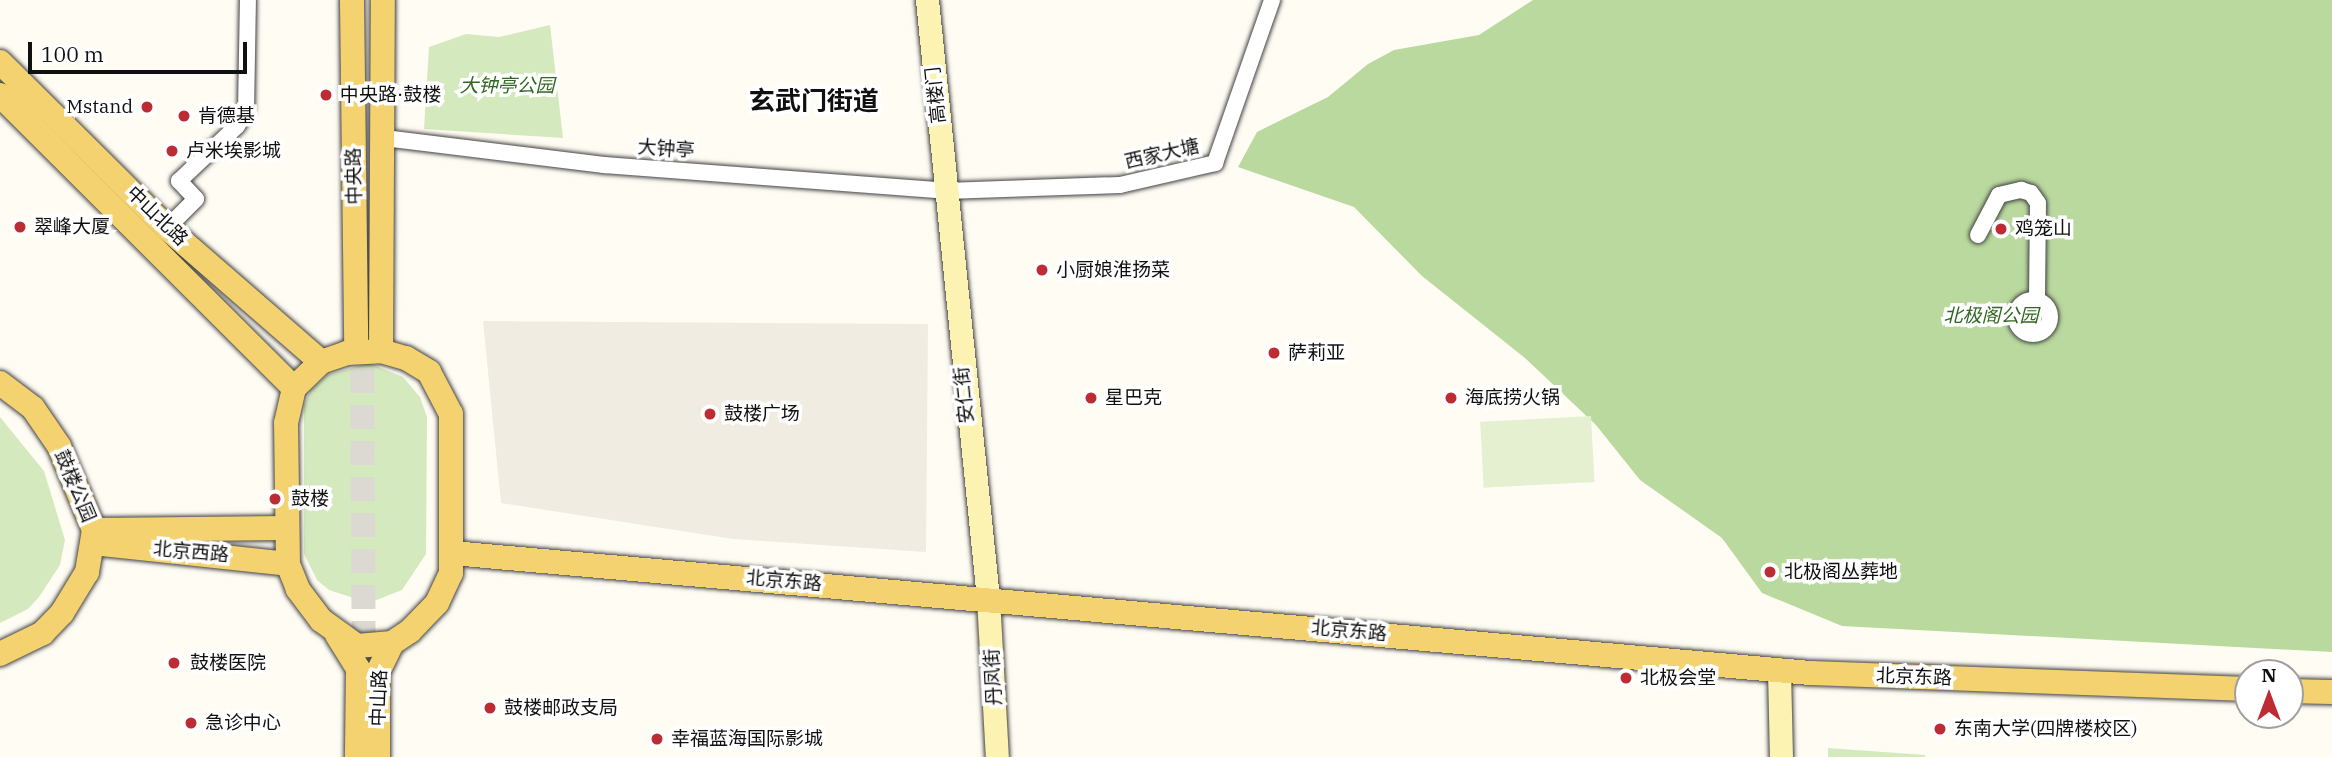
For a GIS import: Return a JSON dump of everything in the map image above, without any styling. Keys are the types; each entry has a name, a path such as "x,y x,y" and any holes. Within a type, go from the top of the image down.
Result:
{"main road":[{"name":"中央路","path":"352,0 356,352"},
{"name":"中央路","path":"381,351 383,0"},
{"name":"中山北路","path":"0,62 167,228 321,362"},
{"name":"中山北路","path":"0,95 294,388"},
{"path":"335,632 357,646 391,643 437,603 451,573 451,414 446,398 418,364 381,351 356,352 321,362 294,388 286,423 285,528 288,564 298,589 335,632 358,669 357,757"},
{"name":"鼓楼公园","path":"0,383 33,408 59,446 94,537 87,572 62,614 43,633 0,654"},
{"name":"北京西路","path":"94,537 285,528"},
{"name":"北京西路","path":"94,537 288,564"},
{"name":"北京东路","path":"452,553 988,598 1779,670 2234,688"},
{"name":"中山路","path":"378,757 378,672 391,643"},
{"path":"2304,691 2332,692"}],"street":[{"path":"167,228 196,199 179,181 237,126 246,111 248,0"},
{"name":"高楼门","path":"927,0 946,191"},
{"name":"西家大塘","path":"946,191 1120,185 1215,163 1272,0"},
{"name":"大钟亭","path":"383,138 604,165 946,191"},
{"path":"1978,235 1999,195 2021,190 2031,193 2038,202 2036,300"},
{"name":"安仁街","path":"946,191 988,598"},
{"name":"丹凤街","path":"988,598 997,757"},
{"path":"1779,670 1781,757"}],"green space":[{"name":"北极阁公园","path":"1533,0 2332,0 2332,652 1842,626 1762,593 1722,538 1640,480 1596,425 1525,358 1422,276 1354,207 1238,167 1257,132 1328,97 1368,64 1394,50 1479,35"},
{"name":"大钟亭公园","path":"550,25 563,138 424,129 429,47 466,34 499,37"},
{"path":"369,363 403,377 420,397 427,417 426,554 402,590 369,603 329,590 317,580 304,554 304,406 310,391 327,375"},
{"path":"1591,416 1594,482 1484,488 1480,422"},
{"path":"0,417 44,471 65,540 60,565 39,597 28,609 0,623"},
{"path":"1828,748 1925,755 1925,757 1828,757"}],"shaded area":[{"name":"鼓楼广场","path":"483,321 928,324 926,552 733,539 501,503"}],"tunnel":[{"path":"362,333 364,664"}],"place":[{"name":"中央路·鼓楼","path":"326,95"},
{"name":"Mstand","path":"147,107"},
{"name":"肯德基","path":"184,116"},
{"name":"卢米埃影城","path":"172,151"},
{"name":"翠峰大厦","path":"20,227"},
{"name":"鸡笼山","path":"2001,229"},
{"name":"小厨娘淮扬菜","path":"1042,270"},
{"name":"萨莉亚","path":"1274,353"},
{"name":"星巴克","path":"1091,398"},
{"name":"海底捞火锅","path":"1451,398"},
{"name":"鼓楼广场","path":"710,414"},
{"name":"鼓楼","path":"275,499"},
{"name":"北极阁丛葬地","path":"1770,572"},
{"name":"鼓楼医院","path":"174,663"},
{"name":"北极会堂","path":"1626,678"},
{"name":"鼓楼邮政支局","path":"490,708"},
{"name":"急诊中心","path":"191,723"},
{"name":"东南大学(四牌楼校区)","path":"1940,729"},
{"name":"幸福蓝海国际影城","path":"657,739"}],"district":[{"name":"玄武门街道","path":"814,101"}]}
